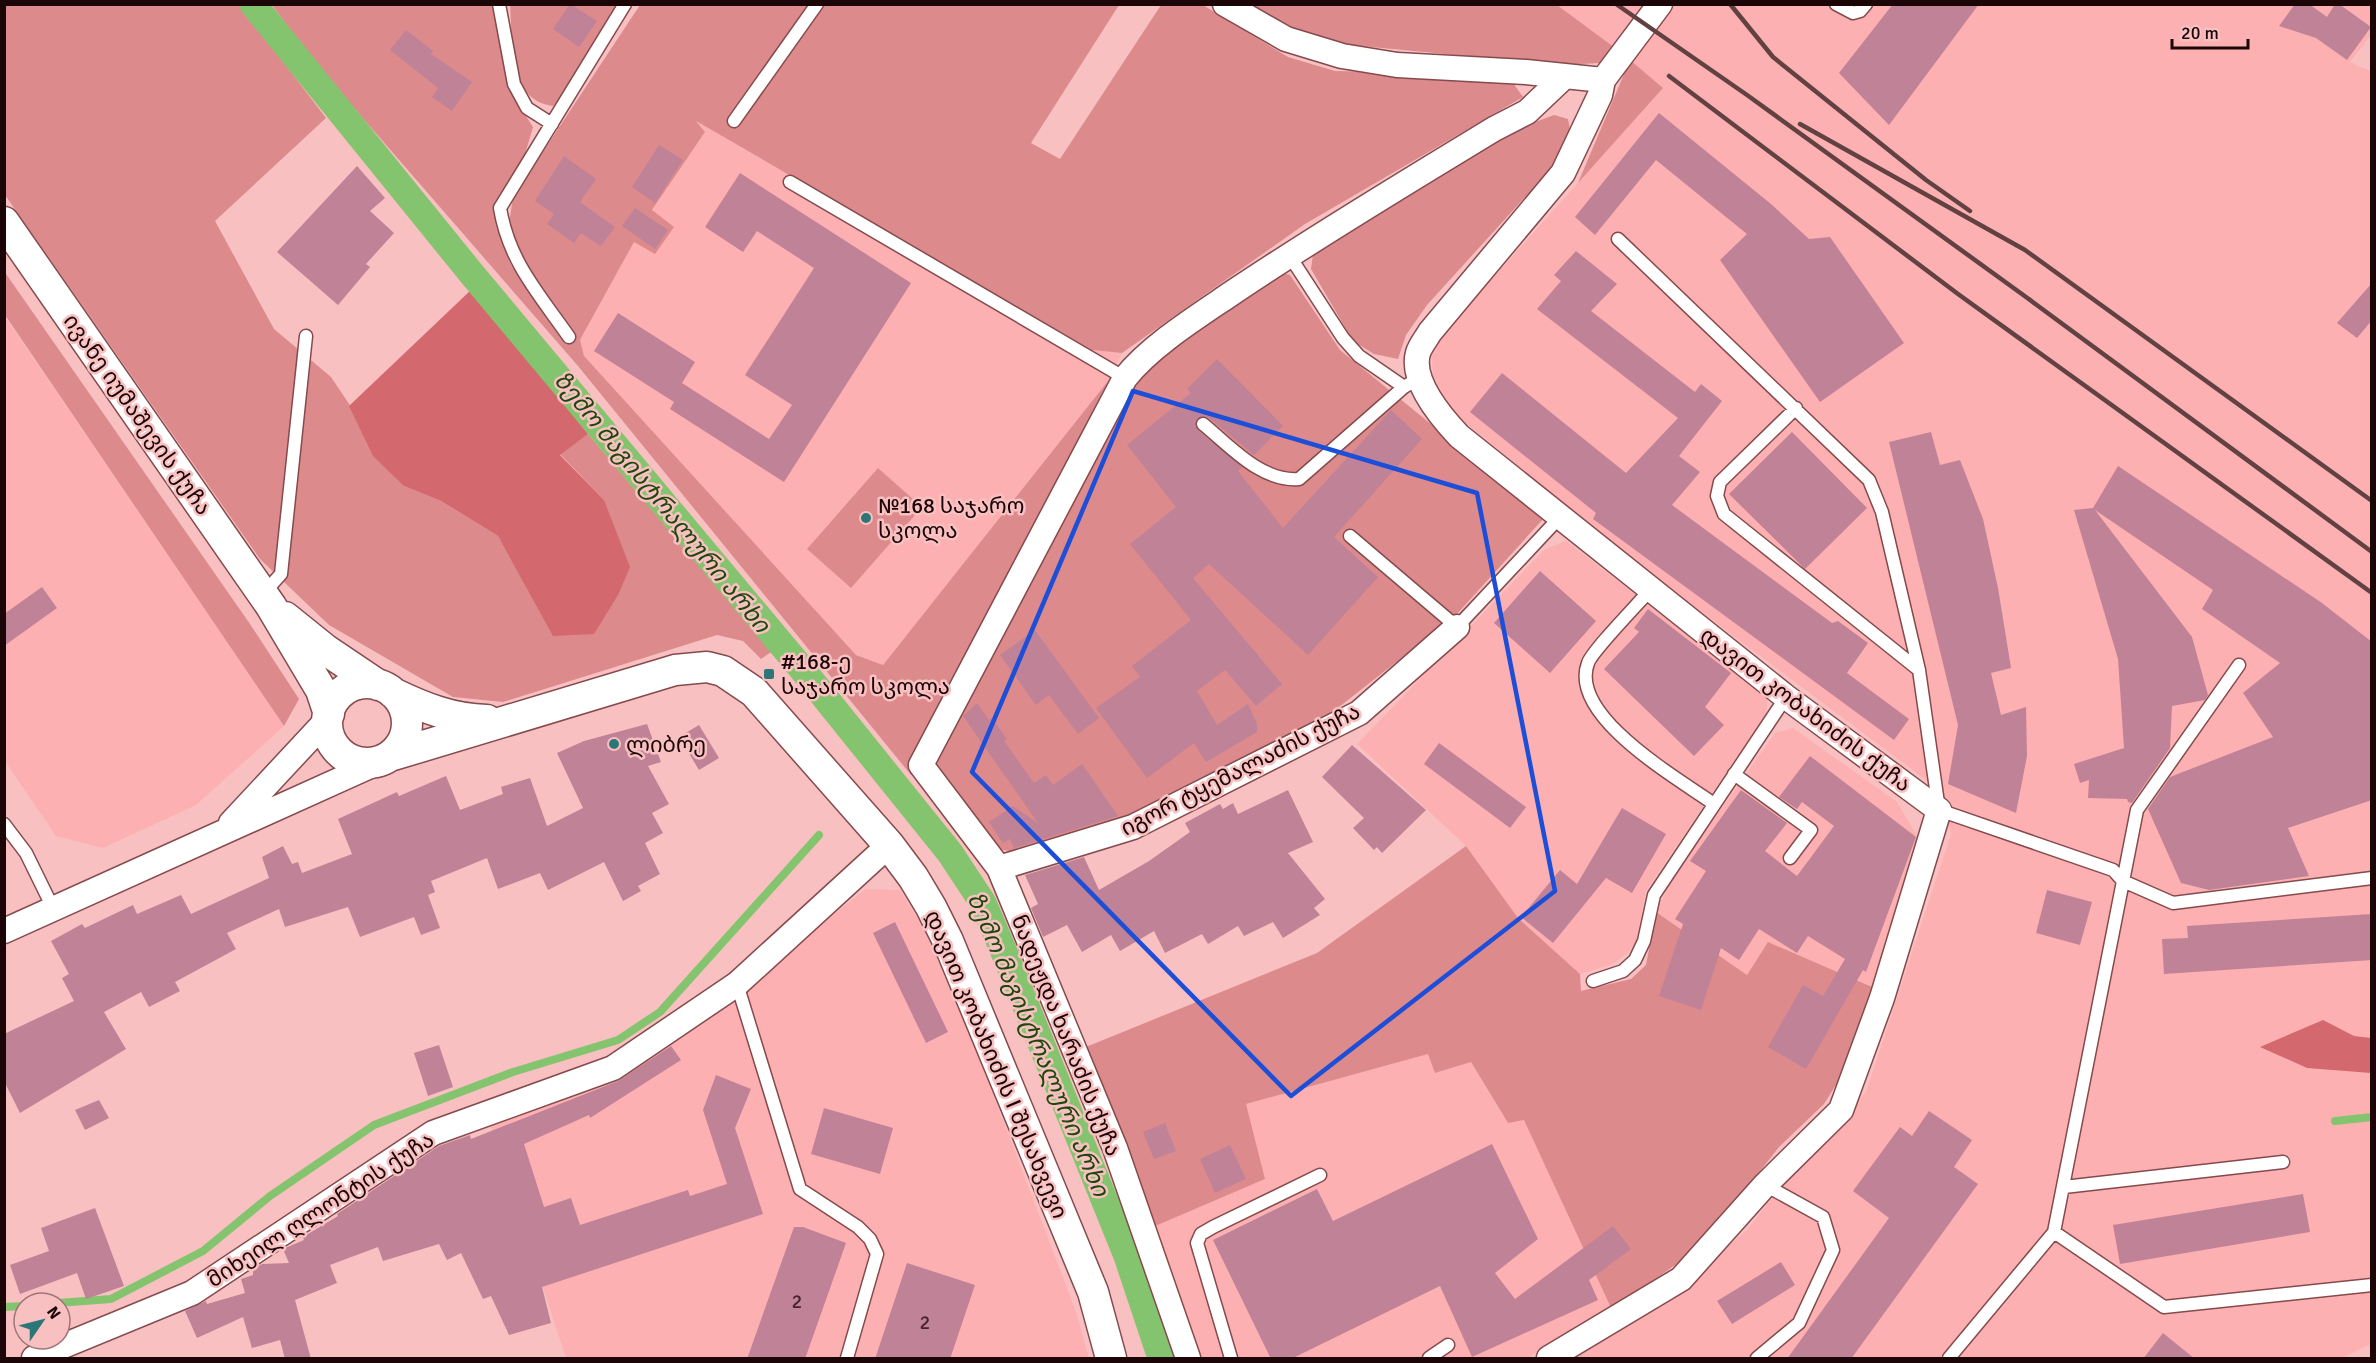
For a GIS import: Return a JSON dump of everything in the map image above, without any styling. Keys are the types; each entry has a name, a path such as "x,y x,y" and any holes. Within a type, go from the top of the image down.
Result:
{"street":[{"path":"1225,4 1286,39 1342,56 1397,65 1603,80"},
{"name":"დავით კობახიძის ქუჩა","path":"1660,4 1603,80 1600,95 1563,172 1430,332 1418,354 1412,382 1459,436 1786,696 1939,810"},
{"path":"1125,378 1135,366 1202,313 1289,255 1494,129 1527,112 1565,76"},
{"name":"ივანე იუმაშევის ქუჩა","path":"4,222 267,600 321,690 328,717"},
{"name":"ნადეჟდა ხარაძის ქუჩა","path":"1125,378 921,765 999,868 1115,1148 1188,1359"},
{"name":"ივანე იუმაშევის ქუჩა","path":"267,600 326,650 385,689"},
{"name":"იგორ ტყემალაძის ქუჩა","path":"999,868 1133,827 1359,712 1457,627"},
{"name":"დავით კობახიძის I შესახვევი","path":"384,759 505,719 661,673 707,667 723,671 754,692 889,845 932,907 1093,1292 1111,1359"},
{"path":"4,931 384,759 399,747 407,725 406,713 385,689 356,685 347,689 332,704 328,717 225,829"},
{"name":"დავით კობახიძის I შესახვევი","path":"385,689 448,716 470,720 505,719"},
{"path":"328,717 333,744 342,754 353,761 384,759"},
{"path":"1549,1359 1681,1279 1765,1185 1841,1110 1882,998 1939,810"},
{"name":"მიხეილ ღლონტის ქუჩა","path":"34,1359 192,1293 433,1133 613,1068 737,984 889,845"}],"lane":[{"path":"499,4 514,84 527,108 552,124"},
{"path":"569,337 517,264 504,235 500,208 625,4"},
{"path":"734,121 817,4"},
{"path":"1836,4 1853,13 1860,11 1866,4"},
{"path":"790,182 1125,378"},
{"path":"1618,239 1869,480 1882,512 1919,670 1939,810 2113,870 2123,881 2173,903 2372,878"},
{"path":"1203,424 1260,470 1284,480 1299,479 1412,382 1359,356 1343,338 1289,255"},
{"path":"267,600 281,574 306,336"},
{"path":"1796,408 1720,482 1717,496 1724,514 1919,670"},
{"name":"იგორ ტყემალაძის ქუჩა","path":"1457,627 1560,517"},
{"path":"1350,536 1457,627"},
{"path":"1651,589 1588,663 1586,684 1596,709 1618,735 1714,804"},
{"path":"1949,1359 2054,1232 2137,810 2239,665"},
{"path":"1593,981 1623,971 1635,960 1644,941 1654,895 1786,696"},
{"path":"1734,774 1811,830 1790,858"},
{"path":"4,824 26,853 53,908"},
{"path":"737,984 800,1188 858,1227 870,1239 877,1254 847,1359"},
{"path":"2064,1187 2283,1162"},
{"path":"1231,1359 1197,1243 1201,1234 1320,1175"},
{"path":"1757,1359 1798,1323 1833,1250 1823,1217 1765,1185"},
{"path":"2054,1232 2164,1307 2372,1285"},
{"path":"1429,1359 1448,1345"}],"highlighted area":[{"path":"1133,391 1477,493 1555,891 1291,1096 972,772"}],"shaded area":[{"path":"4,5 240,5 326,118 215,221 274,329 331,377 404,486 441,501 498,536 513,561 604,500 560,454 588,434 771,652 761,659 743,641 717,635 503,702 453,697 329,625 260,559 5,195"},
{"path":"272,5 493,5 524,113 533,127 522,165 495,208 500,237 511,265 567,341 574,332 519,254 509,224 513,197 640,5 1119,5 1031,143 1060,159 1161,5 1203,5 1288,57 1335,71 1379,72 1513,83 1523,97 1305,224 1122,353 1092,350 696,121 705,132 652,210 674,227 655,254 634,242 580,340 584,356 856,655 883,665 1108,381 950,691 911,775 578,366 314,62"},
{"path":"510,5 618,5 561,98 553,106 538,101 527,93 520,81 515,67"},
{"path":"1250,5 1557,5 1615,48 1600,63 1561,65 1330,43 1293,30"},
{"path":"1557,5 2371,5 2371,35 2350,62 2372,72 2371,1344 2342,1358 1570,1358 1673,1294 1747,1230 1796,1167 1866,1092 1951,834 1938,789 1644,569 1450,410 1433,374 1431,347 1663,88"},
{"path":"1630,60 1663,88 1578,183"},
{"path":"1554,115 1568,119 1571,135 1566,152 1427,305 1406,335 1398,359 1374,354 1353,341 1311,269 1314,247 1517,129"},
{"name":"№168 საჯარო სკოლა","path":"694,120 1092,350 1122,353 1108,381 883,665 856,655 584,357 580,341 634,242 674,227 652,211 705,132"},
{"path":"4,271 250,624 299,699 284,726 5,315"},
{"path":"1275,271 1290,275 1340,350 1545,517 1456,615 1325,718 1140,815 1016,852 997,849 929,771 1139,368"},
{"path":"472,289 588,434 560,455 604,500 630,567 618,595 594,634 553,636 498,536 441,501 404,486 373,456 349,406"},
{"path":"4,315 284,726 196,805 103,848 56,836 5,761"},
{"path":"878,468 922,507 851,588 807,549"},
{"path":"1566,541 1768,697 1766,714 1646,891 1636,942 1628,953 1611,965 1580,974 1518,918 1466,846 1357,744 1545,549"},
{"path":"1793,728 1897,802 1917,836 1872,987 1768,942 1747,975 1656,912 1673,877 1775,733"},
{"path":"1466,846 1518,918 1580,974 1581,991 1631,979 1646,965 1656,912 1747,975 1768,942 1872,987 1849,1064 1824,1104 1779,1147 1727,1213 1678,1263 1612,1310 1524,1120 1508,1123 1471,1062 1435,1073 1428,1054 1246,1104 1265,1179 1153,1227 1081,1049 1317,953"},
{"path":"866,889 900,890 940,955 1075,1309 1089,1358 566,1358 490,1125 607,1079 780,956"},
{"path":"2323,1020 2354,1036 2371,1038 2371,1073 2307,1068 2260,1047"},
{"path":"1428,1054 1436,1073 1471,1062 1507,1122 1524,1119 1612,1310 1527,1358 1195,1358 1153,1227 1265,1179 1245,1104"}],"building":[{"path":"570,4 597,21 579,47 553,29"},
{"path":"1893,4 1979,4 1889,125 1839,73"},
{"path":"2295,4 2309,4 2327,17 2335,4 2339,4 2371,27 2347,60 2316,38 2279,26"},
{"path":"406,30 433,51 431,54 472,82 452,111 432,97 438,88 390,50"},
{"path":"1659,113 1771,204 1809,239 1830,237 1904,343 1820,402 1720,260 1747,234 1656,160 1595,235 1575,217"},
{"path":"659,145 683,160 655,203 632,187"},
{"path":"564,156 596,179 580,202 615,227 601,246 581,233 574,243 547,224 554,214 535,201"},
{"path":"357,166 385,198 370,211 394,233 366,264 370,267 338,305 277,252"},
{"path":"740,173 911,283 784,482 670,409 674,402 594,351 618,313 695,362 682,383 769,439 792,405 745,375 814,268 757,231 743,252 705,227"},
{"path":"635,208 668,230 655,249 622,226"},
{"path":"1576,251 1617,284 1591,311 1695,392 1701,384 1722,401 1679,456 1700,472 1672,505 1832,623 1838,621 1868,643 1847,673 1909,719 1894,740 1593,519 1596,513 1470,412 1502,373 1626,473 1678,418 1537,309 1561,281 1554,275"},
{"path":"2372,283 2372,320 2357,338 2337,323"},
{"path":"1217,359 1283,426 1254,455 1208,417 1197,418 1195,427 1242,467 1238,471 1283,528 1391,410 1422,439 1334,537 1378,577 1308,655 1209,564 1193,578 1282,684 1256,706 1225,670 1197,691 1217,725 1248,704 1257,724 1257,732 1206,762 1194,743 1147,778 1096,708 1140,677 1132,666 1191,620 1130,544 1176,507 1127,445 1191,393 1187,389"},
{"path":"1792,432 1867,508 1805,569 1729,494"},
{"path":"1931,432 1940,465 1960,460 1983,519 1998,588 2011,668 1991,673 2001,715 2026,707 2027,756 2016,813 1948,784 1958,725 1889,442"},
{"path":"2118,466 2322,603 2372,642 2372,800 2288,828 2309,876 2209,890 2181,883 2148,809 2170,777 2273,737 2243,693 2280,663 2202,609 2213,590 2095,510 2192,637 2208,695 2205,700 2172,706 2170,748 2132,803 2127,799 2088,798 2089,780 2080,783 2074,764 2124,748 2118,659 2074,510 2093,508"},
{"path":"1540,571 1596,621 1550,673 1494,623"},
{"path":"42,587 57,608 4,646 4,614"},
{"path":"1648,609 1731,673 1705,707 1724,725 1694,756 1604,669 1639,632 1634,628"},
{"path":"1035,630 1099,718 1078,734 1049,695 1036,705 1000,655"},
{"path":"977,703 989,720 992,718 1007,739 1004,741 1034,783 1046,775 1053,785 1082,764 1118,816 1014,848 1010,839 1003,843 989,822 1013,806 1038,823 963,716"},
{"path":"647,724 661,762 648,766 669,804 652,813 663,833 645,843 660,874 638,886 641,891 623,901 604,862 548,890 540,873 498,889 487,858 431,881 435,892 428,895 440,928 421,935 414,917 360,937 348,907 285,927 279,909 227,933 236,949 175,982 180,991 149,1007 141,992 104,1012 126,1049 20,1113 4,1081 4,1034 74,1001 62,978 69,974 51,941 82,924 85,928 133,905 137,914 181,895 191,914 269,878 262,857 283,846 292,864 298,862 302,873 352,854 338,819 397,792 399,796 446,776 460,810 503,794 501,787 530,778 547,826 583,808 557,753 584,741"},
{"path":"699,725 719,758 699,770 679,737"},
{"path":"1439,743 1526,807 1510,828 1424,764"},
{"path":"1352,745 1426,810 1382,853 1377,847 1374,850 1353,828 1364,818 1322,777"},
{"path":"1810,756 1916,837 1866,972 1863,970 1806,1069 1768,1047 1803,985 1823,996 1845,959 1808,936 1797,953 1759,929 1739,960 1721,948 1701,1010 1659,996 1683,924 1675,919 1706,871 1690,861 1741,790 1787,823 1765,851 1797,876 1834,826 1802,802 1797,809 1779,797"},
{"path":"1288,790 1313,842 1288,853 1325,899 1314,908 1320,915 1283,938 1273,922 1244,936 1238,926 1208,944 1202,934 1165,953 1154,931 1120,951 1111,935 1082,952 1067,925 1043,937 1031,908 1038,904 1025,875 1084,857 1099,890 1149,861 1190,832 1185,823 1220,804 1223,809 1233,803 1238,814"},
{"path":"1622,808 1666,834 1632,893 1606,878 1553,943 1521,917 1560,870 1577,884"},
{"path":"2047,890 2092,902 2080,945 2036,933"},
{"path":"2372,914 2372,960 2164,974 2162,939 2188,938 2187,926"},
{"path":"895,922 948,1032 926,1043 873,933"},
{"path":"439,1045 453,1087 428,1096 414,1053"},
{"path":"671,1046 681,1060 590,1118 589,1115 524,1144 544,1207 571,1198 580,1225 688,1190 690,1196 727,1184 703,1110 716,1075 751,1089 735,1128 763,1214 542,1287 551,1323 509,1335 491,1296 483,1299 461,1253 447,1260 439,1244 383,1261 378,1247 330,1265 337,1283 295,1300 311,1359 285,1359 280,1340 252,1348 243,1317 197,1338 185,1311 206,1301 207,1304 245,1293 241,1279 253,1275 253,1269 262,1264 289,1263 283,1249 304,1240 303,1237 338,1216 337,1214 439,1146 470,1135 471,1139 618,1081"},
{"path":"99,1100 109,1118 85,1130 75,1110"},
{"path":"824,1108 893,1128 880,1174 811,1154"},
{"path":"1929,1111 1972,1140 1954,1167 1978,1184 1851,1359 1787,1359 1889,1218 1853,1191 1900,1127 1912,1136"},
{"path":"1165,1123 1176,1151 1154,1159 1143,1132"},
{"path":"1492,1144 1538,1239 1495,1273 1515,1299 1613,1226 1631,1249 1589,1280 1598,1300 1472,1357 1440,1286 1291,1359 1271,1359 1213,1240 1317,1189 1333,1221"},
{"path":"1230,1145 1246,1179 1215,1193 1200,1159"},
{"path":"2303,1194 2310,1232 2120,1264 2113,1225"},
{"path":"95,1208 124,1286 86,1299 77,1273 28,1291 19,1291 10,1265 49,1251 41,1228"},
{"path":"794,1227 803,1227 846,1243 805,1359 747,1359"},
{"path":"1781,1262 1795,1285 1732,1324 1717,1301"},
{"path":"907,1263 975,1285 950,1359 875,1359"},
{"path":"2163,1333 2195,1359 2143,1359"}],"waterway":[{"name":"ზემო მაგისტრალური არხი","path":"253,4 471,273 802,669 950,853 983,903 1007,959 1127,1256 1161,1358"},
{"path":"72,1302 111,1299 203,1251 270,1196 374,1125 513,1072 618,1040 660,1012 819,835"},
{"path":"2335,1121 2372,1117"},
{"path":"4,1307 12,1307"}],"railway":[{"path":"1616,4 1747,95 2026,297 2372,552"},
{"path":"1730,4 1773,57 1926,180 1970,211"},
{"path":"1669,76 1958,294 2372,593"},
{"path":"1800,124 2025,250 2372,501"}],"place":[{"name":"№168 საჯარო სკოლა","path":"866,518"},
{"name":"#168-ე საჯარო სკოლა","path":"769,674"},
{"name":"ლიბრე","path":"614,744"}]}
